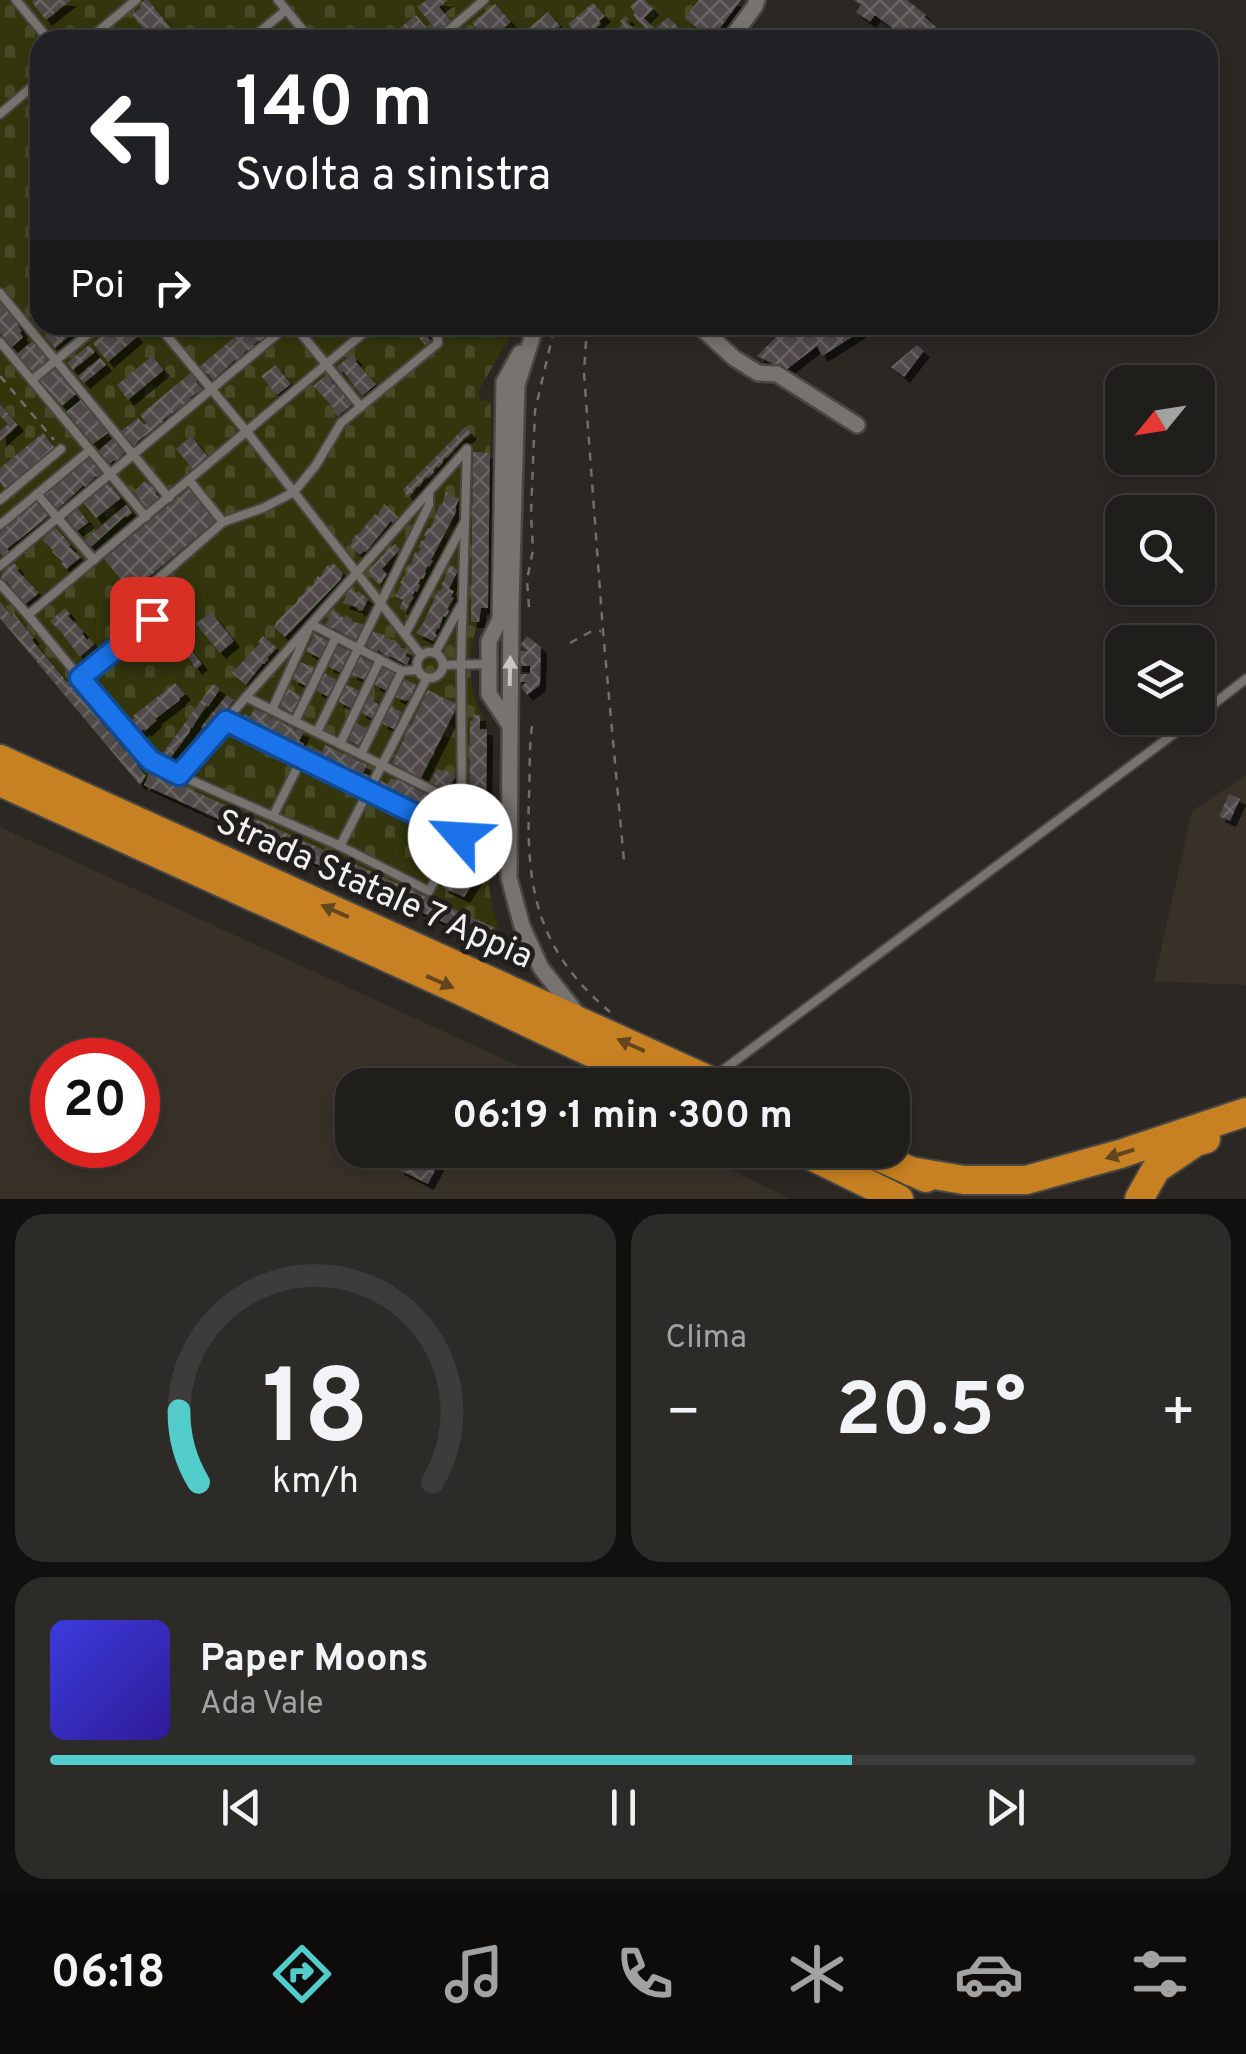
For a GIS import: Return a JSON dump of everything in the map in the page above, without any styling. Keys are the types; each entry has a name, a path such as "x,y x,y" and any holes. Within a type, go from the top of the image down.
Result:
{"highway":[{"name":"Strada Statale 7 Appia","path":"0,759 599,1019 701,1068"},
{"name":"Strada Statale 7 Appia","path":"0,782 624,1068"},
{"path":"910,1171 964,1180 1026,1180 1246,1112"},
{"path":"1139,1199 1156,1170 1196,1142 1246,1126"},
{"path":"831,1168 880,1199"},
{"path":"836,1168 899,1199"},
{"path":"903,1168 972,1199"}],"street":[{"path":"737,30 757,0"},
{"path":"510,726 489,694 489,642 500,618 504,382 530,335"},
{"path":"532,335 517,385 508,878 522,926 541,968 566,1001 599,1019"},
{"path":"709,335 734,358 758,372 777,374 857,425"}],"lane":[{"path":"16,0 41,30"},
{"path":"100,30 136,0"},
{"path":"278,0 303,30"},
{"path":"449,30 484,0"},
{"path":"262,30 286,10"},
{"path":"0,114 30,88"},
{"path":"0,293 30,330"},
{"path":"34,335 168,498"},
{"path":"32,380 87,335"},
{"path":"166,335 422,655"},
{"path":"0,566 278,335"},
{"path":"300,335 361,407"},
{"path":"28,615 361,335"},
{"path":"80,678 152,619 135,599 223,522 294,492 341,423 438,343 437,335"},
{"path":"0,342 146,516"},
{"path":"0,500 61,448"},
{"path":"0,584 150,760 179,775 340,846 429,891 460,836 467,449 179,775"},
{"path":"0,525 90,450"},
{"path":"189,480 223,522"},
{"path":"317,732 429,505 429,492"},
{"path":"37,494 94,560"},
{"path":"405,634 465,521"},
{"path":"435,653 462,603"},
{"path":"310,624 402,671 418,670"},
{"path":"272,710 310,624"},
{"path":"294,721 336,637"},
{"path":"428,652 435,653 443,664 438,676 427,678 418,670 417,662 428,652"},
{"path":"340,744 380,660"},
{"path":"443,664 489,664"},
{"path":"361,754 402,671"},
{"path":"340,846 427,678"},
{"path":"1215,702 1246,679"},
{"path":"246,697 462,805"},
{"path":"226,721 460,836"},
{"path":"735,1068 1171,735"},
{"path":"273,816 302,758"}],"path":[{"path":"530,606 527,580 533,550 534,411 553,335"},
{"path":"586,335 584,373 624,861"},
{"path":"0,376 61,448"},
{"path":"570,643 590,632 603,631"},
{"path":"532,726 529,842 533,894 566,966 585,990 599,1019"}],"shaded area":[{"path":"1246,775 1246,985 1154,981 1192,811"},
{"path":"0,827 523,1068 335,1068 335,1168 727,1168 790,1199 0,1199"}],"green space":[{"path":"0,0 741,0 718,30 30,30 30,335 510,335 478,392 480,399 491,402 488,608 481,616 470,654 474,697 486,725 486,868 502,949 140,785 0,618"}],"building":[{"path":"34,0 71,0 46,20"},
{"path":"148,0 173,30 146,30 132,15 141,8 139,5"},
{"path":"427,0 448,0 439,7 452,22 436,30 417,7"},
{"path":"645,0 653,9 644,18 655,29 668,17 680,29 647,30 630,6"},
{"path":"699,0 741,0 718,30 696,30 685,18"},
{"path":"854,0 907,0 937,28 895,30 875,15 870,22 856,12 861,5"},
{"path":"593,3 605,16 594,30 573,30 568,24"},
{"path":"495,4 511,22 502,30 478,30 472,23"},
{"path":"548,12 560,26 555,30 526,30"},
{"path":"416,15 429,30 397,30"},
{"path":"626,16 633,28 616,30 623,24 620,21"},
{"path":"0,300 21,324 18,326 23,337 12,347 0,333"},
{"path":"47,335 70,335 55,348 45,337"},
{"path":"103,335 137,337 108,362 93,343"},
{"path":"237,335 269,335 213,380 199,367"},
{"path":"417,335 428,335 431,341 425,345"},
{"path":"778,335 855,335 822,356 817,346 786,370 757,356"},
{"path":"33,341 49,360 33,372 17,354"},
{"path":"89,345 95,352 73,370 67,363"},
{"path":"917,345 924,351 904,377 891,367"},
{"path":"352,354 376,384 362,396 337,367"},
{"path":"152,356 164,370 128,400 117,385"},
{"path":"100,358 106,365 84,383 78,376"},
{"path":"276,365 291,384 277,395 261,376"},
{"path":"56,368 77,393 62,406 40,381"},
{"path":"193,371 203,389 133,447 120,432 138,418 144,425 147,423 140,415"},
{"path":"328,374 353,404 338,416 313,386"},
{"path":"82,399 109,432 93,444 66,412"},
{"path":"0,404 18,425 0,441 0,431 8,424 0,415"},
{"path":"465,427 471,433 409,497 403,490"},
{"path":"43,433 55,448 5,489 0,483 0,468"},
{"path":"191,436 208,457 193,469 176,449"},
{"path":"114,437 125,452 110,464 98,451"},
{"path":"473,452 490,453 488,608 481,608 479,622 471,622"},
{"path":"91,456 103,472 57,510 44,496"},
{"path":"145,481 160,498 148,508 134,491"},
{"path":"107,482 121,498 96,518 83,502"},
{"path":"189,488 216,521 131,592 104,559"},
{"path":"446,492 459,499 456,512 405,611 399,608 403,600 395,596"},
{"path":"38,500 49,516 3,556 0,532"},
{"path":"384,504 398,517 360,555 349,546"},
{"path":"126,505 132,513 91,547 85,540"},
{"path":"77,508 89,522 77,531 67,519"},
{"path":"56,528 81,557 66,569 42,540"},
{"path":"395,544 400,549 382,569 387,574 380,585 369,570"},
{"path":"14,563 39,593 24,605 1,578"},
{"path":"333,563 343,573 341,579 285,637 274,627 277,621"},
{"path":"450,566 458,570 449,589 454,591 454,598 433,641 416,633"},
{"path":"350,589 368,599 363,610 343,603"},
{"path":"0,602 14,614 67,682 70,680 125,751 131,746 142,760 137,765 146,776 140,785 0,618"},
{"path":"65,608 94,644 80,657 50,621"},
{"path":"333,609 364,625 356,641 325,626"},
{"path":"211,612 234,641 220,653 196,624"},
{"path":"165,618 202,664 196,669 159,623"},
{"path":"371,631 408,650 407,665 370,649 365,644"},
{"path":"315,634 329,641 320,658 306,651"},
{"path":"263,636 277,648 246,685 232,673"},
{"path":"527,636 541,647 540,685 527,695 521,687 526,682 516,682 516,674 530,674 530,666 516,666 517,651 528,651 520,645"},
{"path":"337,645 352,652 341,673 327,666"},
{"path":"360,657 373,663 365,680 351,674"},
{"path":"301,662 315,669 306,686 292,679"},
{"path":"382,667 395,674 387,691 373,684"},
{"path":"324,673 337,680 329,697 315,690"},
{"path":"403,678 416,685 405,701 394,696"},
{"path":"175,683 185,694 138,734 129,722 133,716"},
{"path":"213,684 220,689 168,761 161,756"},
{"path":"346,684 359,691 351,708 337,701"},
{"path":"288,689 301,696 292,713 279,706"},
{"path":"428,690 458,705 421,778 392,763"},
{"path":"227,695 234,700 208,733 201,727"},
{"path":"368,695 380,705 373,719 360,712"},
{"path":"389,706 402,712 394,729 381,723"},
{"path":"254,709 304,732 299,741 304,744 301,750 241,722"},
{"path":"473,715 480,715 480,729 487,729 486,829 469,829"},
{"path":"354,722 368,729 359,746 346,739"},
{"path":"325,745 367,765 363,773 370,776 366,784 311,757 315,748 322,752"},
{"path":"437,769 455,777 448,791 430,782"},
{"path":"150,771 493,927 491,930 498,931 502,949 144,785"},
{"path":"391,778 439,800 444,804 440,811 452,817 449,823 376,790 381,781 387,784"},
{"path":"1229,794 1240,799 1230,821 1219,816"},
{"path":"468,839 482,846 477,854 486,859 486,868 475,861 478,875 464,897 442,887"},
{"path":"399,1168 436,1168 428,1184"}],"route":[{"path":"152,619 80,678 150,760 179,775 226,721 460,836"}]}
